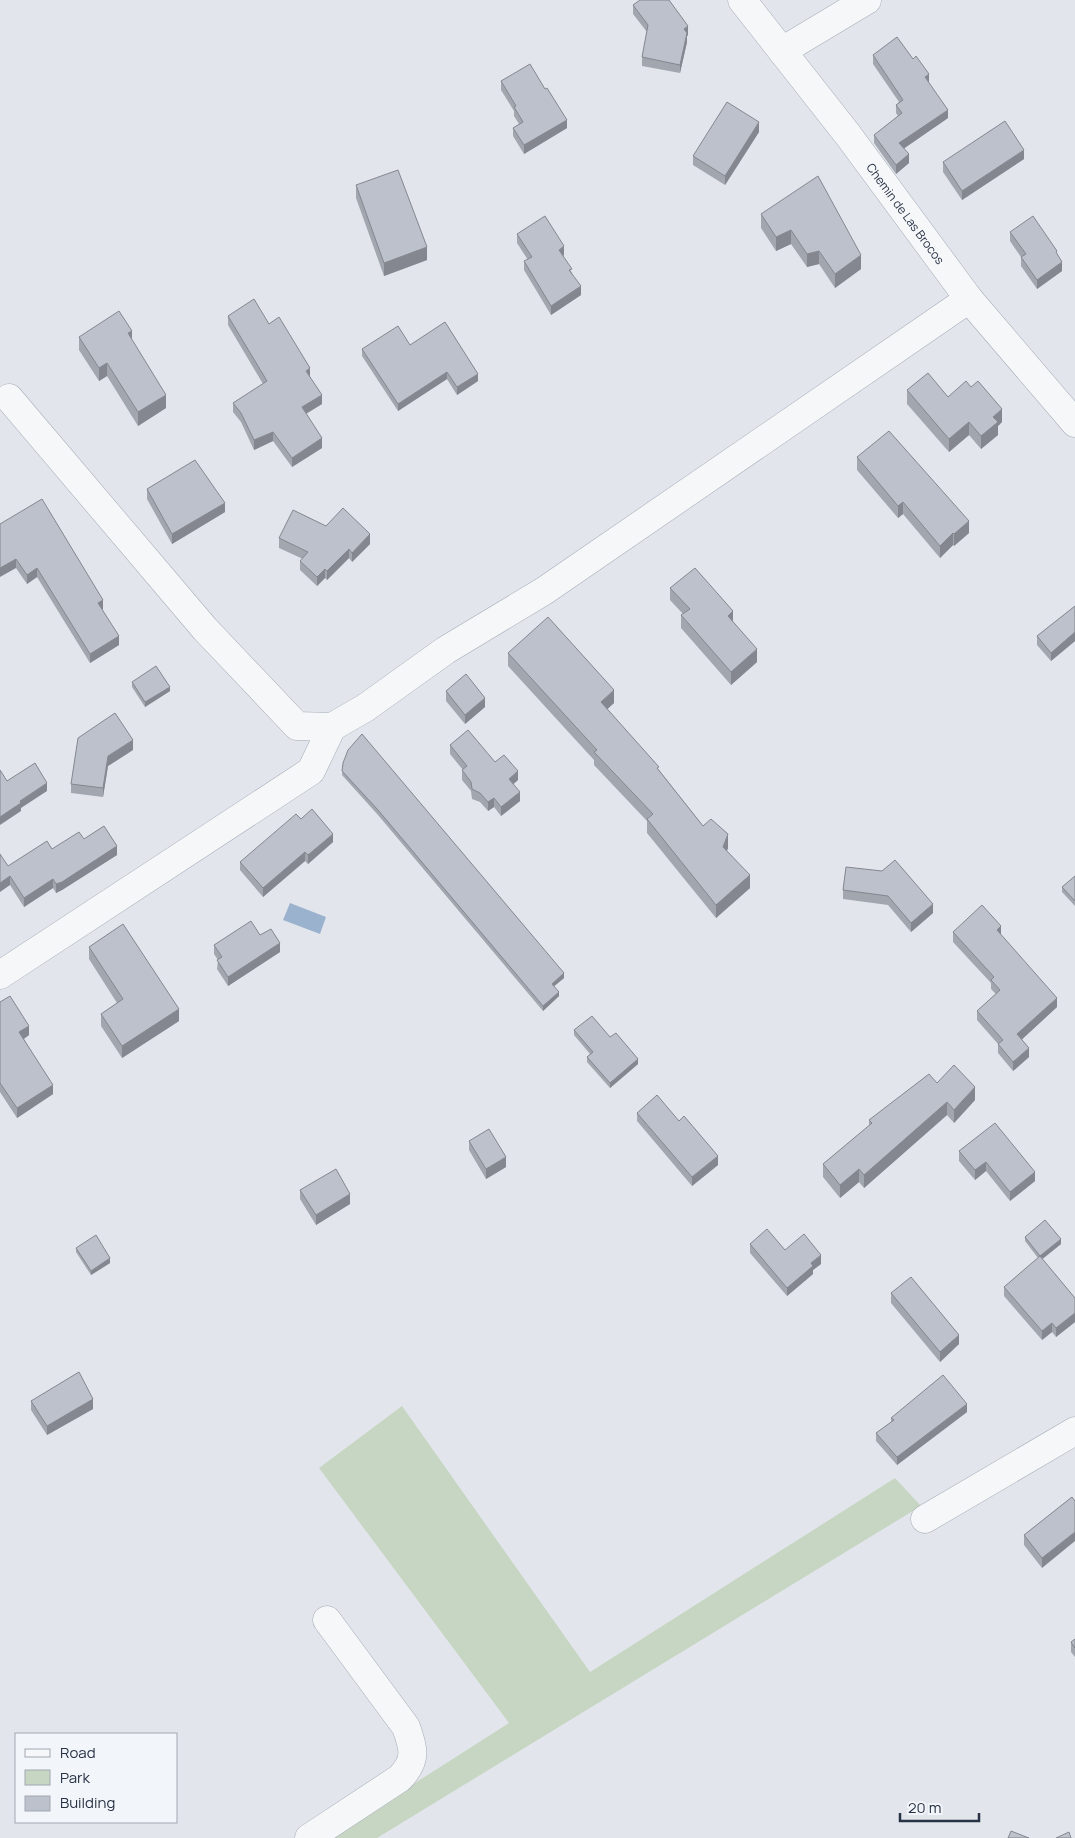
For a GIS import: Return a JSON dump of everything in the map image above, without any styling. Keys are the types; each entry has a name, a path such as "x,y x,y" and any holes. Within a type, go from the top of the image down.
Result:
{"street":[{"name":"Chemin de Las Brocos","path":"742,0 848,135 969,298 1075,423"},
{"path":"782,51 867,0"},
{"path":"10,398 206,629 297,726 332,727 365,708 446,650 544,591 969,298"},
{"path":"0,975 311,770 332,727"},
{"path":"925,1519 1075,1431"},
{"path":"309,1838 400,1778 410,1768 413,1757 412,1744 406,1727 327,1620"}],"green space":[{"path":"402,1406 590,1672 895,1478 921,1506 377,1838 329,1838 509,1723 319,1468"}],"water":[{"path":"290,903 326,917 320,934 283,920"}],"building":[{"path":"640,0 669,0 688,26 684,29 687,33 680,65 642,57 648,25 633,5"},
{"path":"897,37 913,59 916,56 929,74 925,77 948,110 899,143 909,154 896,165 874,135 902,113 896,105 903,100 873,55"},
{"path":"530,64 567,120 524,145 513,128 523,122 501,81"},
{"path":"727,102 759,122 725,176 693,156"},
{"path":"1005,121 1024,150 962,191 943,162"},
{"path":"398,170 427,247 384,263 356,185"},
{"path":"818,176 861,255 835,274 819,251 807,254 791,230 776,237 761,214"},
{"path":"545,216 564,246 559,250 572,269 569,270 581,286 551,306 524,261 532,257 517,234"},
{"path":"1033,216 1057,251 1062,262 1037,280 1021,257 1026,254 1010,232"},
{"path":"254,299 269,324 279,317 310,368 306,371 322,395 302,407 322,438 292,458 273,432 254,440 241,413 233,403 267,381 228,316"},
{"path":"119,311 132,331 128,333 166,395 138,412 107,363 99,368 79,337"},
{"path":"445,322 478,374 457,387 447,372 398,404 362,349 398,326 410,345"},
{"path":"928,373 948,397 966,381 971,387 978,381 1002,409 993,417 998,422 981,436 969,422 949,439 907,390"},
{"path":"889,431 969,521 940,546 903,502 898,506 857,457"},
{"path":"195,460 225,503 172,534 147,489"},
{"path":"42,499 103,600 98,603 119,636 90,654 37,568 27,575 16,559 0,568 0,524"},
{"path":"343,508 370,534 352,553 349,549 327,571 325,569 317,577 300,561 308,552 279,538 293,510 326,526"},
{"path":"695,568 733,611 728,616 757,649 731,672 681,615 690,609 670,588"},
{"path":"1075,606 1075,632 1051,653 1037,636"},
{"path":"548,617 614,690 601,702 659,767 657,768 703,826 711,819 728,834 723,847 750,875 716,905 647,819 653,814 594,752 597,750 508,653"},
{"path":"156,666 170,687 145,702 132,682"},
{"path":"466,674 485,698 465,715 446,691"},
{"path":"115,713 133,740 108,756 103,788 71,784 78,738"},
{"path":"468,730 495,762 504,755 518,771 509,779 520,792 501,807 494,798 488,802 480,793 472,789 471,782 462,770 467,766 450,745"},
{"path":"362,734 564,973 552,984 559,992 543,1006 378,810 342,771 348,750"},
{"path":"35,763 47,783 0,817 0,770 7,781"},
{"path":"312,809 333,834 308,855 305,852 263,888 240,862 296,814 301,819"},
{"path":"104,826 117,846 62,882 56,884 53,879 24,898 10,876 0,883 0,854 8,866 47,841 52,849 79,832 84,839"},
{"path":"895,860 933,904 911,923 888,896 843,890 846,867 882,871"},
{"path":"1075,876 1075,901 1062,887"},
{"path":"982,905 1001,926 997,930 1057,998 1017,1034 1029,1048 1013,1062 998,1044 1003,1040 977,1011 1000,990 991,980 994,977 953,932"},
{"path":"251,921 260,935 271,929 280,943 228,977 217,960 222,957 214,945"},
{"path":"123,924 179,1009 122,1046 101,1014 123,999 89,947"},
{"path":"10,996 29,1026 19,1032 53,1085 17,1108 0,1083 0,1002"},
{"path":"592,1016 610,1037 616,1033 638,1059 610,1083 587,1057 593,1052 574,1030"},
{"path":"954,1065 975,1087 954,1110 947,1102 864,1175 859,1169 840,1185 823,1164 872,1123 869,1120 929,1074 937,1083"},
{"path":"657,1095 679,1121 684,1116 718,1156 692,1177 637,1113"},
{"path":"995,1123 1035,1172 1010,1192 986,1162 975,1170 959,1151"},
{"path":"489,1129 506,1157 486,1169 469,1141"},
{"path":"336,1169 350,1194 316,1215 300,1190"},
{"path":"1045,1220 1061,1239 1040,1256 1025,1237"},
{"path":"767,1229 785,1250 804,1234 821,1255 811,1263 813,1266 787,1288 750,1244"},
{"path":"96,1235 110,1258 91,1271 76,1248"},
{"path":"1040,1256 1075,1298 1075,1313 1056,1328 1052,1323 1042,1331 1004,1287"},
{"path":"911,1277 959,1335 940,1352 891,1293"},
{"path":"79,1372 93,1399 47,1426 31,1401"},
{"path":"943,1375 967,1404 897,1457 876,1433 894,1420 891,1418"},
{"path":"1072,1497 1075,1501 1075,1532 1042,1558 1024,1535"},
{"path":"1075,1639 1075,1648 1071,1642"},
{"path":"1011,1831 1029,1838 1008,1838"},
{"path":"1069,1832 1071,1838 1056,1838"}]}
